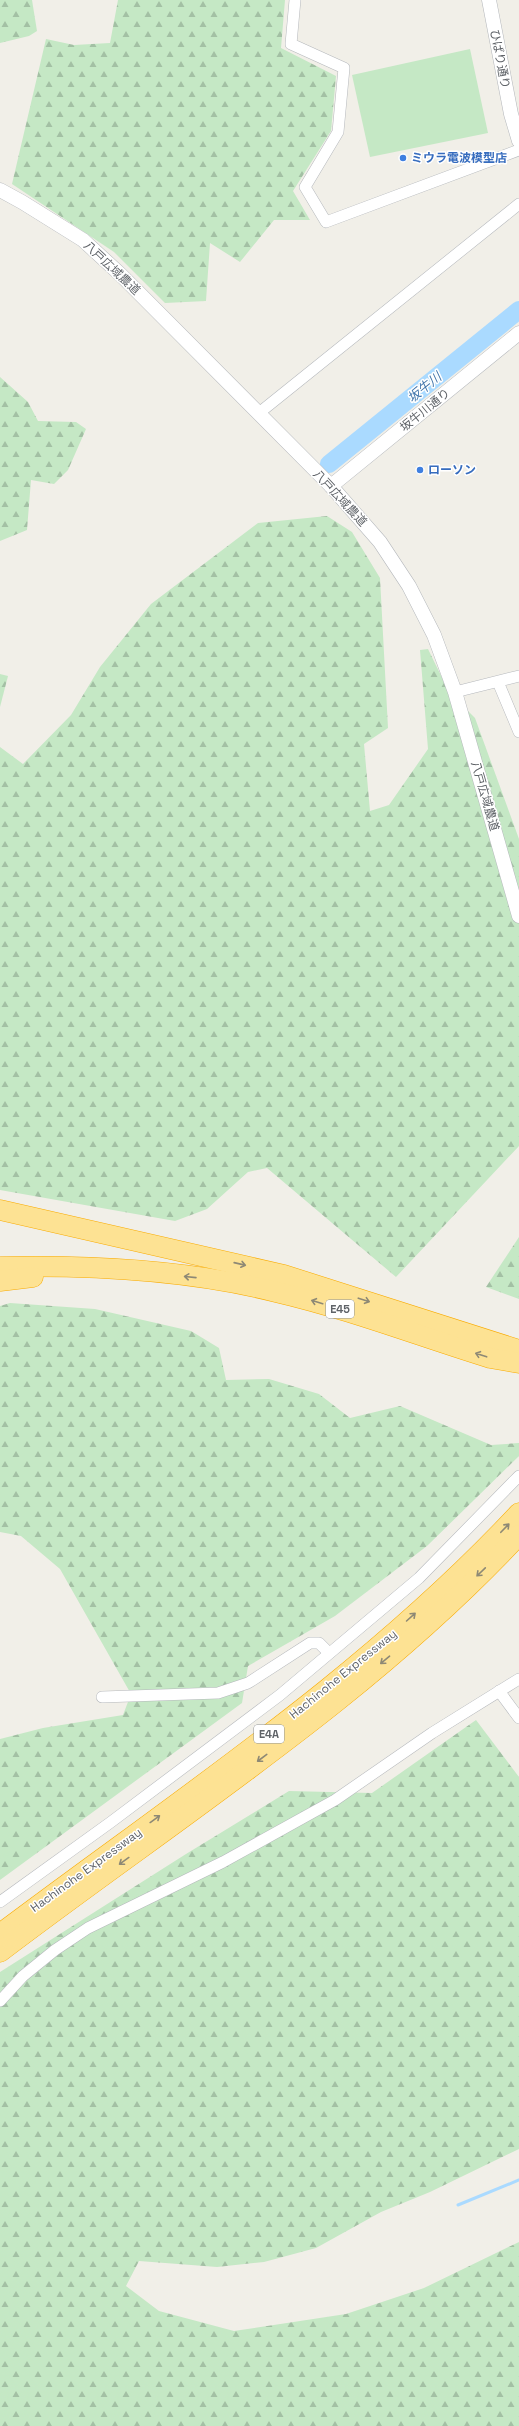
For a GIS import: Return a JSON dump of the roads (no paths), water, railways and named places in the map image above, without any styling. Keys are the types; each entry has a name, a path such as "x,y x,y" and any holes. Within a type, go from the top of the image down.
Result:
{"highway":[{"path":"0,1210 174,1250"},
{"path":"0,1222 174,1250"},
{"name":"E45","path":"174,1250 291,1277 519,1350"},
{"path":"0,1267 79,1267 157,1274"},
{"path":"0,1281 77,1273 157,1274"},
{"name":"E45","path":"157,1274 239,1283 276,1291 490,1358 519,1363"},
{"name":"Hachinohe Expressway","path":"0,1934 304,1708 401,1627 459,1574 519,1513"},
{"name":"Hachinohe Expressway","path":"0,1952 316,1717 407,1641 519,1535"}],"street":[{"path":"295,0 291,44 344,68 338,132 305,187 326,222 519,150"},
{"name":"ひばり通り","path":"489,0 510,114 519,141"},
{"name":"八戸広域農道","path":"0,190 83,240 121,275 331,486 380,542 409,586 434,635 456,692 519,916"},
{"path":"259,413 519,204"},
{"name":"坂牛川通り","path":"331,486 519,333"},
{"path":"456,692 519,676"},
{"path":"498,682 515,716 519,732"},
{"path":"0,1902 263,1707 329,1653 419,1578 519,1476"},
{"path":"102,1697 218,1693 248,1683 310,1644 320,1643 329,1653"},
{"path":"0,2001 28,1972 55,1950 88,1928 223,1862 335,1800 432,1733 519,1678"},
{"path":"499,1691 519,1718"}],"waterway":[{"name":"坂牛川","path":"329,464 519,310"},
{"path":"458,2205 519,2180"}],"place":[{"name":"ミウラ電波模型店","path":"403,158"},
{"name":"ローソン","path":"420,470"}]}
